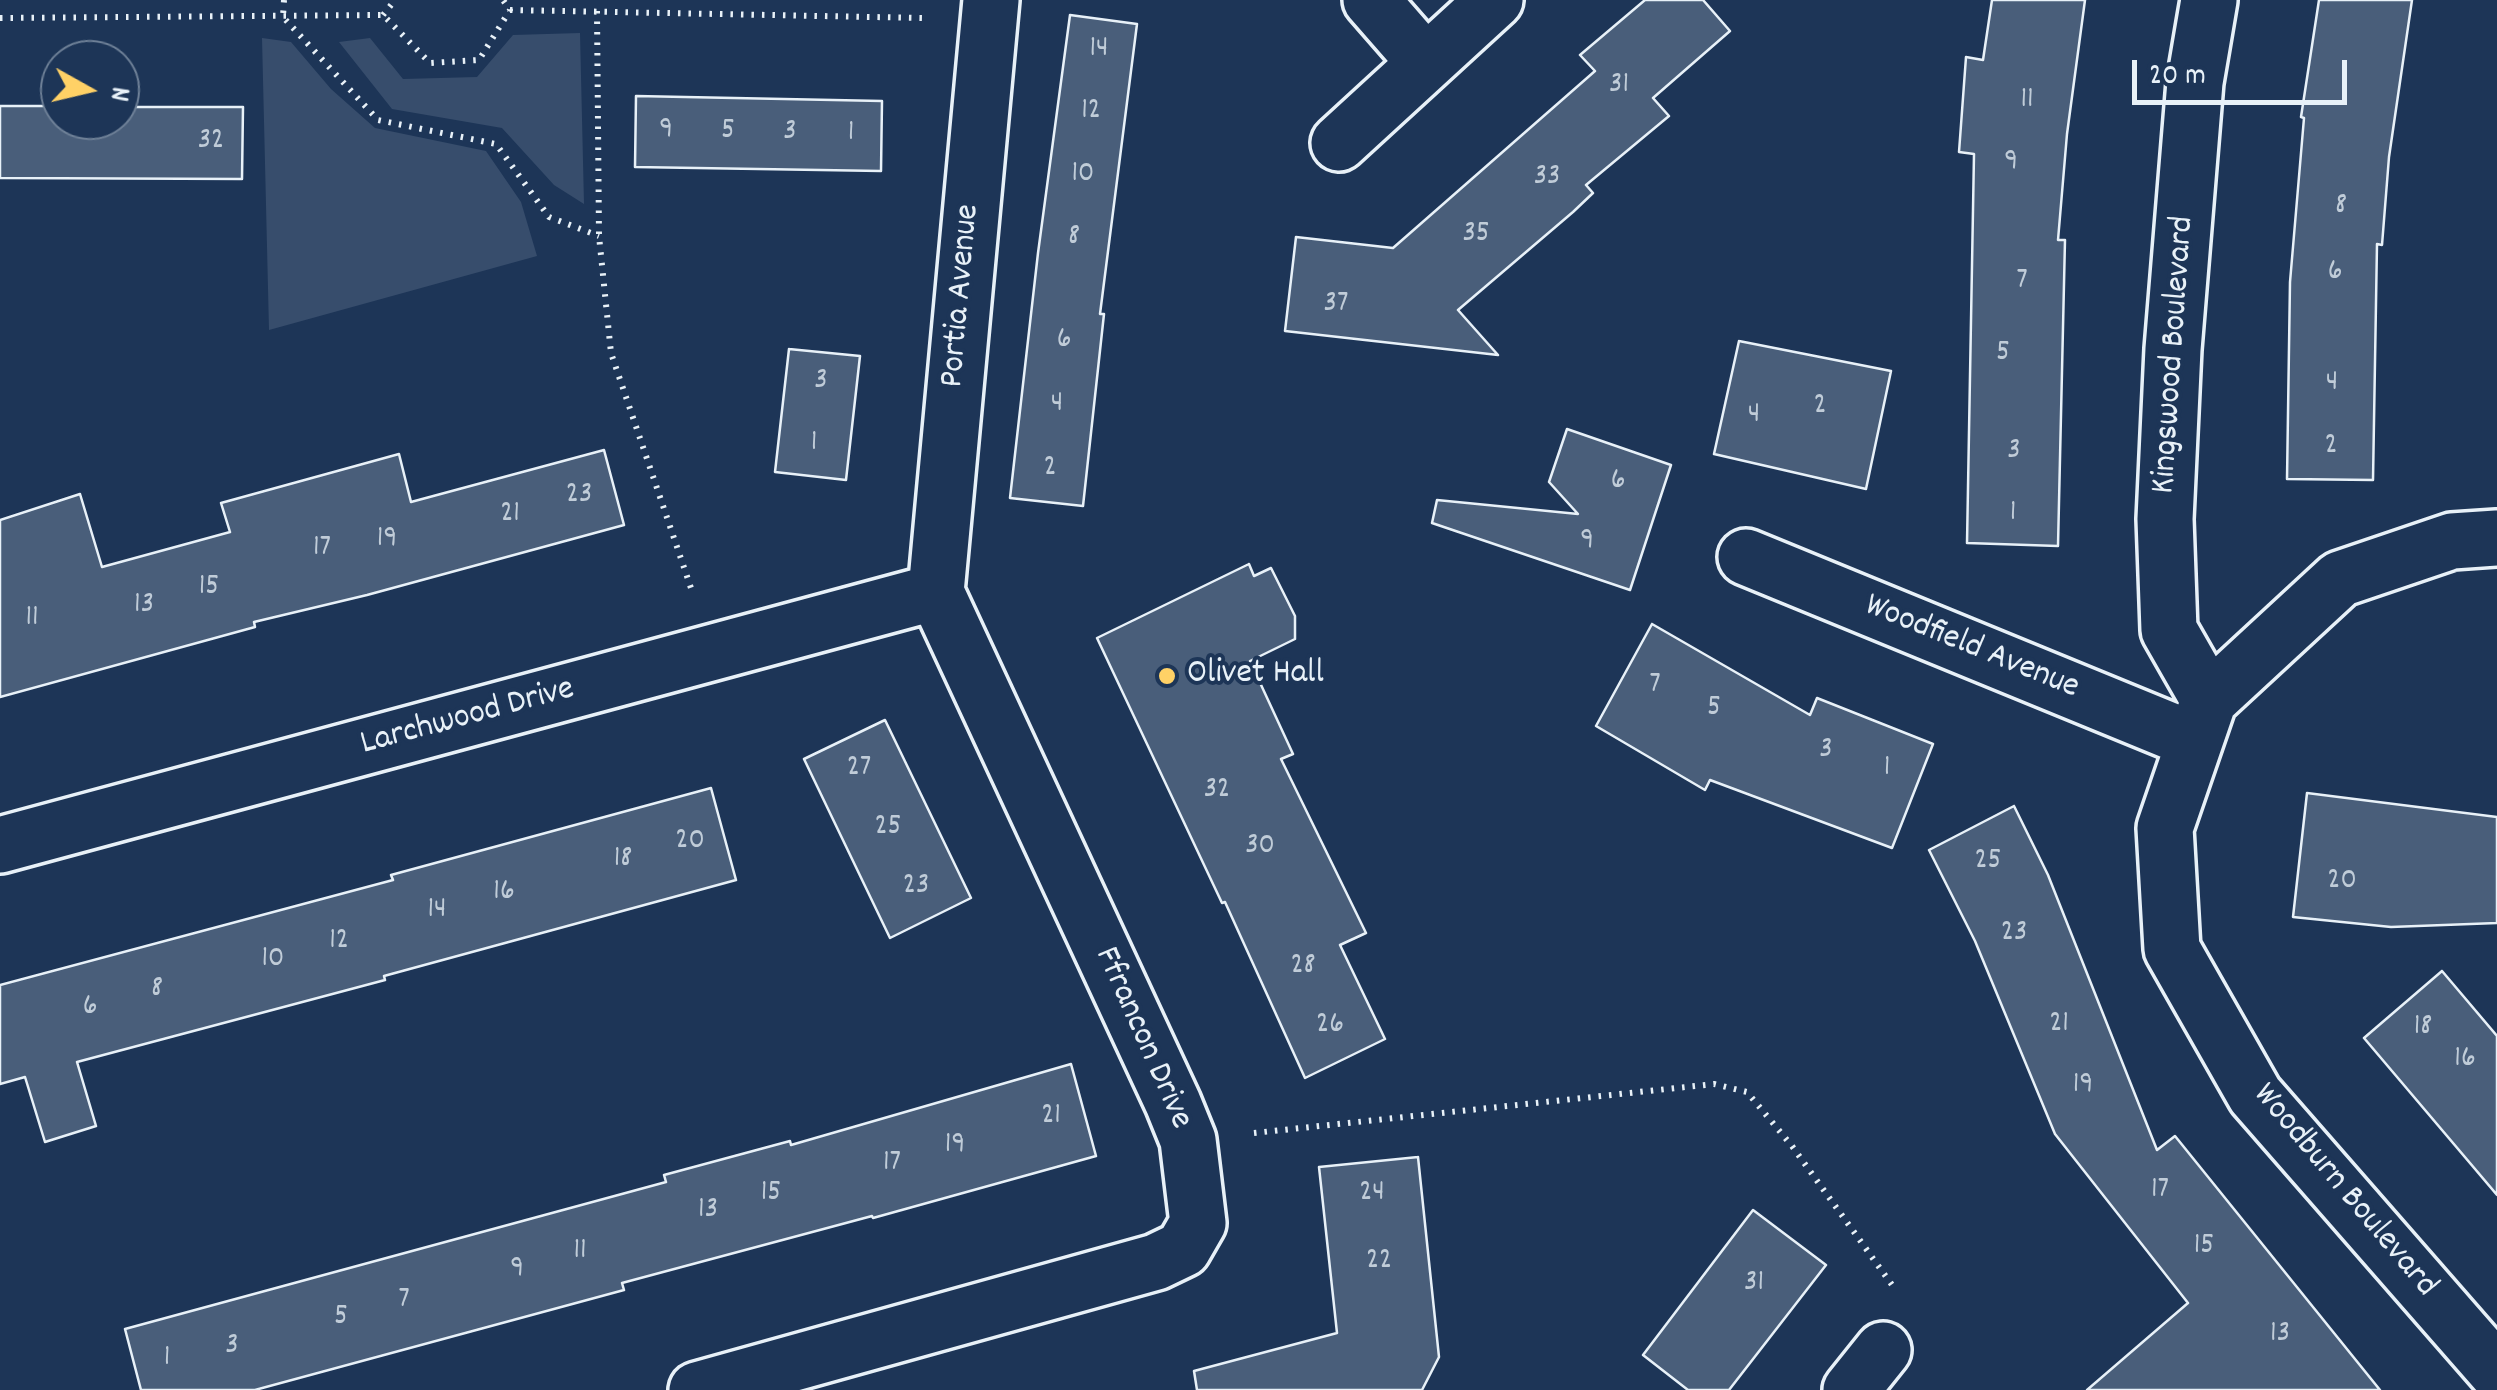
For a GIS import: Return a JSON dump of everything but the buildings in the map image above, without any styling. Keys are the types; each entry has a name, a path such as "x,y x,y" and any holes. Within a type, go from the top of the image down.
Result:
{"street":[{"path":"1370,0 1426,63"},
{"path":"1339,142 1495,0"},
{"name":"Kingswood Boulevard","path":"2202,721 2169,630 2165,519 2194,101 2208,0"},
{"name":"Portia Avenue","path":"936,592 990,10"},
{"name":"Woodburn Boulevard","path":"2497,538 2452,541 2340,579 2202,721 2165,828 2172,949 2255,1095 2497,1372"},
{"name":"Woodfield Avenue","path":"1746,557 2202,721"},
{"name":"Larchwood Drive","path":"0,845 936,592"},
{"name":"Ffrancon Drive","path":"697,1390 1156,1262 1182,1249 1198,1223 1188,1140 936,592"}],"path":[{"path":"284,0 283,16 378,120 496,144 548,217 599,236"},
{"path":"383,16 394,0"},
{"path":"503,0 510,10"},
{"path":"0,18 383,16 430,63 479,60 510,10"},
{"path":"510,10 990,10"},
{"path":"597,11 599,236 611,353 714,652"},
{"path":"1188,1140 1714,1084 1747,1092 1792,1146 1911,1310 1867,1370"}],"shaded area":[{"path":"580,33 584,204 554,185 502,128 392,109 339,42 370,38 403,79 477,77 513,35"},
{"path":"262,38 291,42 331,89 375,128 486,151 521,202 537,256 269,330"}],"place":[{"name":"Olivet Hall","path":"1167,676"}]}
